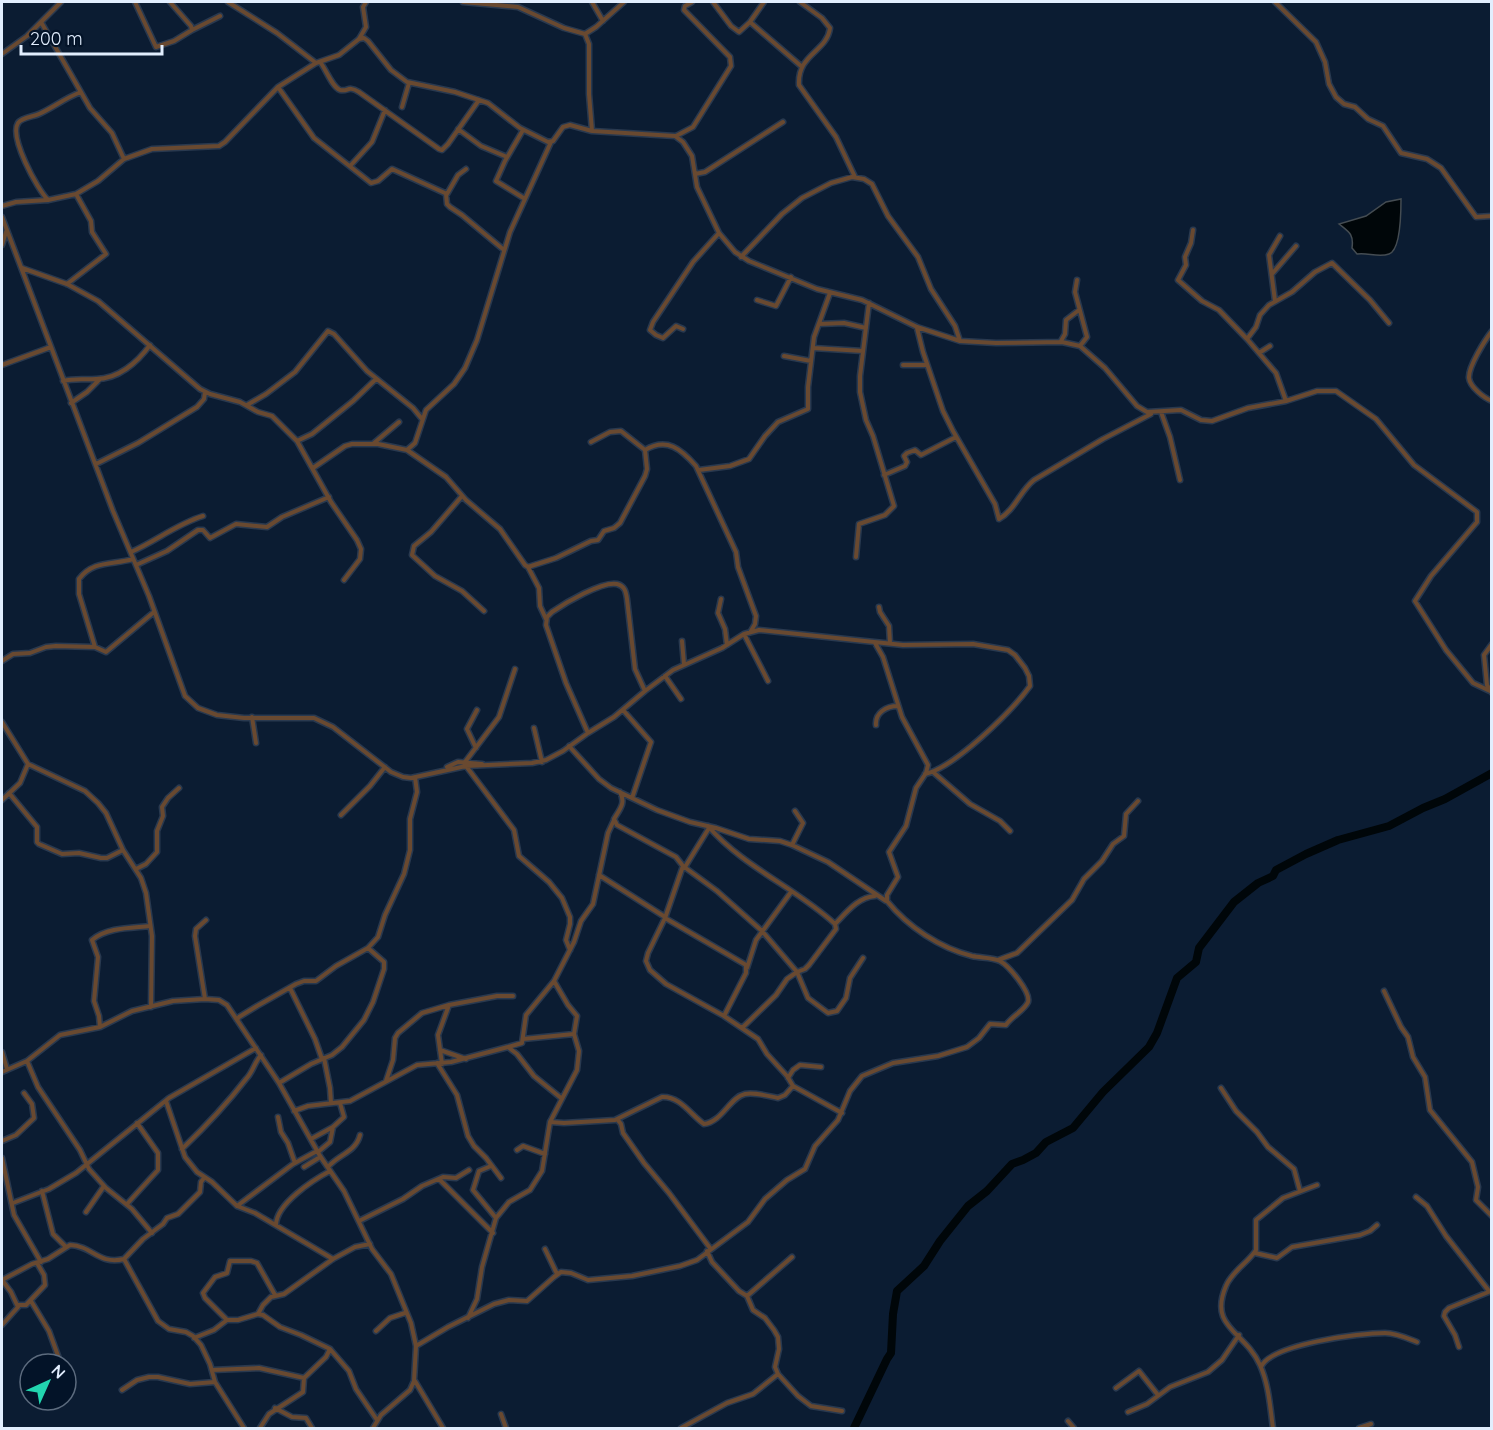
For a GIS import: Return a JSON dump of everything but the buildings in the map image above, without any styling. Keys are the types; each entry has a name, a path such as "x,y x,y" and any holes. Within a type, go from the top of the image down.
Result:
{"street":[{"path":"2,54 61,2"},
{"path":"135,2 156,47 174,41 220,16"},
{"path":"170,2 192,30"},
{"path":"228,2 318,62 338,88 344,90 352,88 439,149 442,150 448,144 479,100"},
{"path":"2,206 76,194 98,181 124,159 152,149 219,146 278,87 318,62 339,55 359,39 366,27 363,7 366,2"},
{"path":"464,2 518,7 564,28 585,34"},
{"path":"592,2 603,21"},
{"path":"585,34 624,2"},
{"path":"406,450 415,443 429,406 454,384 465,368 477,340 510,232 551,142 564,126 592,131 675,136 693,127 731,66 730,57 684,10 685,6 692,2"},
{"path":"713,2 737,31 741,31 750,22 764,2"},
{"path":"800,2 822,18 830,28 828,37 801,66 799,85 836,137 855,177"},
{"path":"1275,2 1316,42 1325,62 1329,84 1339,100 1344,104 1352,105 1368,119 1383,126 1401,153 1427,159 1441,168 1476,217 1491,216"},
{"path":"41,22 90,108 112,133 124,159"},
{"path":"750,22 801,66"},
{"path":"585,34 589,45 592,131"},
{"path":"359,39 368,41 391,70 409,82 455,92 491,105 533,136 551,142"},
{"path":"402,107 409,82"},
{"path":"278,87 314,138 372,183 378,181 392,169 446,194"},
{"path":"48,200 41,193 25,160 17,137 16,126 20,121 40,114 62,99 81,92"},
{"path":"351,165 372,142 384,110"},
{"path":"695,174 705,172 783,122"},
{"path":"458,129 480,146 507,157"},
{"path":"523,129 496,181 525,199"},
{"path":"675,136 683,142 692,156 697,187 719,233 741,256 830,293 855,297 917,327 960,341 1060,342 1080,346 1105,368 1137,406 1152,413"},
{"path":"466,169 458,175 446,194 447,204 504,250"},
{"path":"741,256 802,198 824,186 855,177 868,180 888,216 918,257 931,289 955,326 960,341"},
{"path":"67,285 106,254 92,232 91,221 76,194"},
{"path":"2,217 183,692 187,699 198,708 217,715 314,717 333,727 385,767 403,777 415,777 465,764 542,762 623,710 645,690 684,664 727,646 750,632 765,629 874,642 973,644 1008,650 1015,655 1029,676 1030,686 1001,719 946,765 925,774"},
{"path":"1193,230 1185,257 1186,265 1178,280 1202,301 1219,310 1260,353 1275,373 1286,401"},
{"path":"2,245 6,231"},
{"path":"683,329 676,326 663,338 650,330 688,269 719,233"},
{"path":"1275,301 1269,255 1280,236"},
{"path":"1272,274 1296,246"},
{"path":"1247,339 1256,327 1260,315 1275,301 1292,292 1315,272 1332,263 1370,300 1389,323"},
{"path":"21,268 67,285 109,308 205,392 247,405 262,414 272,416 297,441 361,549 360,560 344,580"},
{"path":"757,300 776,306 791,278"},
{"path":"1077,280 1075,292 1087,337 1080,346"},
{"path":"699,470 730,466 749,459 778,422 808,409 813,348 830,293"},
{"path":"856,557 859,524 885,515 894,507 862,407 860,379 869,303"},
{"path":"1060,342 1065,334 1066,320 1079,310"},
{"path":"819,324 844,323 866,327"},
{"path":"917,327 943,411 995,504 999,519 1007,513 1024,489 1034,480 1096,442 1152,413 1181,410 1201,420 1212,421 1248,408 1286,401 1323,390 1341,394 1376,419 1414,465 1476,511 1477,522 1431,576 1415,601 1446,650 1473,683 1490,692"},
{"path":"247,405 295,372 328,331 334,333 376,379 413,408 422,420"},
{"path":"1491,331 1469,376 1472,385 1491,401"},
{"path":"63,381 100,378 125,370 150,345"},
{"path":"2,365 51,346"},
{"path":"1260,353 1270,346"},
{"path":"813,348 863,351"},
{"path":"784,356 811,361"},
{"path":"903,365 927,365"},
{"path":"71,403 87,392 100,378"},
{"path":"297,441 312,434 376,379"},
{"path":"96,464 138,443 197,407 204,399 205,392"},
{"path":"1161,412 1170,437 1180,480"},
{"path":"373,444 399,422"},
{"path":"528,567 598,540 604,531 614,528 620,523 645,476 647,469 645,450 621,431 610,432 591,442"},
{"path":"884,475 905,466 907,462 904,456 907,453 915,450 921,455 956,437"},
{"path":"645,450 665,443 687,456 699,470 733,546 738,567 750,596 756,619 750,632"},
{"path":"313,468 345,446 373,444 406,450 446,477 462,496 500,530 528,567 539,588 540,606 566,683 588,733"},
{"path":"462,496 431,532 414,546 412,555 435,576 462,591 484,612"},
{"path":"136,565 166,551 198,530 203,530 210,538 236,524 265,527 282,516 329,497"},
{"path":"131,552 156,540 173,528 203,516"},
{"path":"95,646 79,594 79,579 90,567 133,559"},
{"path":"546,619 556,609 589,591 613,584 622,586 627,599 636,669 645,690"},
{"path":"721,599 718,613 725,629 727,646"},
{"path":"879,607 879,612 889,626 890,643"},
{"path":"2,661 12,654 30,653 46,647 95,646 109,651 154,612"},
{"path":"744,634 768,681"},
{"path":"682,641 684,664"},
{"path":"874,642 879,646 898,706 928,765 916,788 906,826 889,852 898,877 887,894 887,901"},
{"path":"1490,692 1486,679 1484,655 1491,644"},
{"path":"465,764 502,711 515,669"},
{"path":"665,676 681,699"},
{"path":"876,725 881,712 889,707 898,706"},
{"path":"476,748 467,729 477,710"},
{"path":"623,710 651,742 632,798"},
{"path":"252,717 256,743"},
{"path":"2,722 28,764 92,796 106,813 123,850 136,869 146,893 150,926 152,945 149,991 151,1007"},
{"path":"534,728 542,762"},
{"path":"569,746 599,779 611,788 671,815 708,827 749,839 780,841 792,845 842,870 876,896 887,901 897,913 933,940 971,956 998,960 1017,953 1074,897 1083,879 1102,861 1113,844 1124,836 1126,814 1138,801"},
{"path":"2,800 21,780 28,764"},
{"path":"465,764 514,830 519,856 562,898 570,917 566,940 570,951"},
{"path":"341,815 385,767"},
{"path":"933,772 970,804 1000,821 1010,831"},
{"path":"237,1020 257,1006 304,981 316,981 336,966 368,948 379,934 404,874 411,840 410,819 417,792 415,777"},
{"path":"136,869 146,864 157,852 157,831 163,816 162,807 179,788"},
{"path":"517,1054 523,1039 527,1012 554,981 570,951 581,921 593,904 608,833 623,805 624,800 620,792"},
{"path":"9,793 37,827 39,844 62,854 79,853 100,858 107,858 123,850"},
{"path":"792,845 803,824 795,811"},
{"path":"615,819 619,827 676,857 762,931 796,972 808,999 828,1014 833,1014 841,1008 850,978 863,958"},
{"path":"708,827 684,866 665,917 648,953 646,961 650,970 666,984 724,1016 758,1039 793,1086 842,1113"},
{"path":"708,827 747,861 814,905 835,924 836,929 806,969 796,972 787,979 776,995 742,1029"},
{"path":"599,874 747,968"},
{"path":"724,1016 738,992 756,940 791,892"},
{"path":"835,924 863,898 876,896"},
{"path":"205,999 195,936 196,929 206,920"},
{"path":"100,1027 94,1002 98,957 92,940 113,931 150,926"},
{"path":"279,1083 332,1055 342,1047 364,1020 373,1002 384,964 379,956 368,948"},
{"path":"416,1346 448,1326 502,1301 527,1301 557,1274 565,1272 588,1280 639,1275 697,1260 708,1249 748,1222 765,1198 805,1169 815,1146 842,1113 850,1090 862,1076 893,1062 938,1056 967,1047 980,1038 990,1024 1005,1025 1024,1008 1028,1000 1026,991 1010,970 998,960"},
{"path":"467,1319 477,1299 482,1267 494,1233 496,1218 509,1202 525,1194 534,1185 542,1171 550,1122 577,1070 579,1051 574,1034 577,1016 554,981"},
{"path":"290,988 323,1058 331,1103"},
{"path":"1384,991 1408,1037 1413,1057 1425,1077 1430,1110 1472,1162 1478,1187 1476,1200 1491,1216"},
{"path":"386,1082 393,1060 395,1038 422,1013 449,1005 497,996 513,996"},
{"path":"2,1072 27,1061 60,1035 100,1027 132,1011 173,1001 219,1000 227,1005 279,1083 318,1153 344,1191 370,1244 391,1274 411,1323 416,1346 414,1381 410,1390 377,1420 373,1428"},
{"path":"449,1005 438,1035 440,1063 456,1095 468,1136 501,1178"},
{"path":"523,1039 574,1034"},
{"path":"294,1111 308,1106 340,1103 360,1098 417,1065 466,1059 519,1045"},
{"path":"508,1047 517,1054 534,1076 561,1098"},
{"path":"13,1203 42,1191 87,1166 166,1101 256,1048"},
{"path":"440,1050 466,1059"},
{"path":"2,1052 7,1069"},
{"path":"182,1149 205,1128 232,1097 261,1055"},
{"path":"27,1061 38,1087 80,1150 87,1166 104,1186 127,1204 152,1233"},
{"path":"788,1078 800,1065 821,1067"},
{"path":"550,1122 564,1124 617,1119 662,1097 668,1097 707,1125 717,1119 741,1096 748,1094 778,1098 785,1095 793,1086"},
{"path":"1221,1088 1236,1112 1257,1132 1268,1147 1294,1169 1300,1191"},
{"path":"2,1141 16,1135 34,1118 32,1104 24,1093"},
{"path":"166,1101 187,1161 204,1178 212,1182 237,1206 276,1225 333,1258"},
{"path":"311,1139 333,1127 344,1117 340,1103"},
{"path":"278,1117 281,1132 288,1143 295,1163"},
{"path":"617,1119 624,1135 669,1193 708,1249 716,1267 739,1291 747,1296 753,1310 769,1322 778,1337 775,1367 778,1374 804,1401 818,1408 842,1411"},
{"path":"127,1204 158,1170 158,1153 137,1123"},
{"path":"304,1167 331,1140 333,1127"},
{"path":"276,1225 276,1215 280,1209 353,1148 360,1135"},
{"path":"517,1150 523,1146 544,1154"},
{"path":"237,1206 295,1163 318,1153"},
{"path":"2,1158 13,1211 44,1275 45,1285 31,1301 23,1306 18,1305"},
{"path":"492,1166 479,1171 472,1190 496,1218"},
{"path":"359,1221 403,1199 422,1186 446,1176 456,1178 469,1170"},
{"path":"18,1305 2,1279 70,1245 78,1246 104,1260 124,1259 167,1218 178,1214 188,1205 192,1198 200,1192 204,1178"},
{"path":"439,1179 494,1233"},
{"path":"1273,1428 1267,1386 1261,1367 1250,1346 1223,1321 1221,1316 1223,1295 1230,1280 1255,1253 1256,1220 1283,1198 1317,1185"},
{"path":"86,1212 104,1186"},
{"path":"42,1191 53,1234 66,1247"},
{"path":"1416,1197 1427,1206 1446,1236 1490,1291 1449,1308 1445,1312 1444,1316 1459,1347"},
{"path":"1255,1253 1277,1258 1292,1247 1366,1233 1377,1225"},
{"path":"275,1294 255,1261 230,1261 227,1273 214,1277 203,1293 205,1298 227,1320 232,1321 258,1314 267,1300 275,1294 284,1294 333,1258 358,1246 370,1244"},
{"path":"545,1249 557,1274"},
{"path":"747,1296 792,1257"},
{"path":"124,1259 158,1321 169,1329 186,1332 204,1351 215,1382 244,1428"},
{"path":"31,1301 49,1331 57,1352"},
{"path":"2,1324 18,1305"},
{"path":"376,1331 390,1318 405,1313"},
{"path":"258,1314 280,1327 330,1349 349,1371 356,1389 377,1420"},
{"path":"194,1338 214,1330 227,1320"},
{"path":"1261,1367 1268,1357 1290,1347 1341,1336 1387,1333 1417,1342"},
{"path":"1128,1412 1147,1404 1170,1387 1208,1372 1222,1360 1239,1335"},
{"path":"260,1428 275,1408 303,1392 304,1378 326,1357 330,1349"},
{"path":"212,1370 259,1368 304,1378"},
{"path":"1116,1388 1138,1371 1158,1395"},
{"path":"681,1428 735,1399 753,1394 778,1374"},
{"path":"122,1390 137,1380 148,1377 189,1384 215,1382"},
{"path":"414,1381 443,1428"},
{"path":"275,1408 292,1416 305,1418 312,1428"},
{"path":"501,1414 506,1428"},
{"path":"1068,1421 1074,1428"},
{"path":"1359,1428 1371,1424"}],"shaded area":[{"path":"1401,199 1400,229 1393,251 1385,255 1357,254 1352,248 1350,234 1339,224 1366,216 1386,202"}],"waterway":[{"path":"854,1428 891,1353 897,1291 924,1266 940,1241 968,1206 987,1191 1012,1164 1036,1153 1046,1142 1073,1128 1103,1092 1149,1047 1157,1033 1177,978 1196,962 1199,948 1234,902 1258,883 1273,876 1276,870 1306,854 1338,840 1389,826 1492,773"}]}
